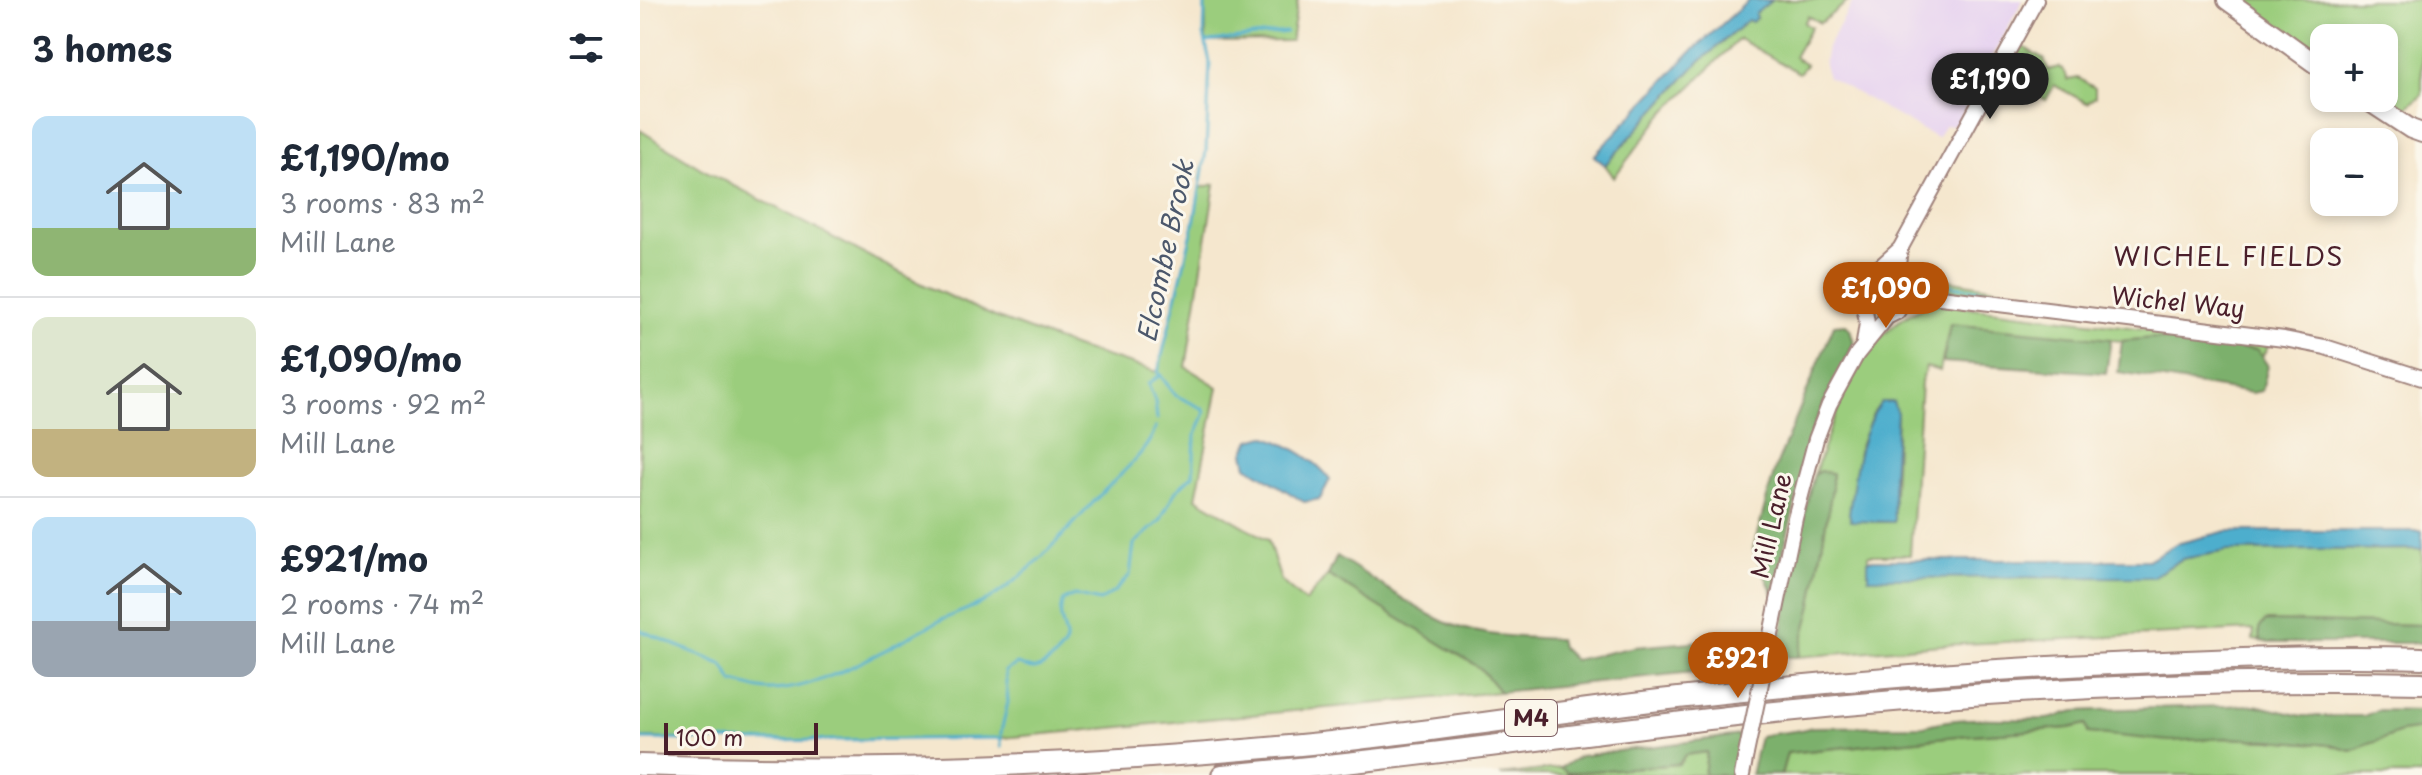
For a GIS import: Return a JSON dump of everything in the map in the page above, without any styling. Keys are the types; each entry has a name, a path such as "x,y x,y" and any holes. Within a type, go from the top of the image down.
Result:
{"highway":[{"name":"M4","path":"640,765 864,768 1125,759 1333,741 1667,699 1940,674 2222,659 2422,658"},
{"name":"M4","path":"1222,775 1875,703 2037,691 2220,683 2422,683"}],"main road":[{"path":"2227,0 2310,60"},
{"path":"2384,112 2418,135"}],"street":[{"name":"Mill Lane","path":"1864,343 1867,330 1865,311 1859,300 1860,289 1866,279 1900,249 2036,0"},
{"name":"Mill Lane","path":"1742,775 1795,518 1816,439 1834,394 1864,343 1900,307 1904,293 1898,281 1900,249"},
{"path":"1875,274 1888,274 1898,281"},
{"name":"Wichel Way","path":"1898,281 1924,295 2284,339 2325,347 2422,378"},
{"path":"1900,307 1924,295"},
{"path":"1865,311 1875,317 1887,317"}],"shaded area":[{"path":"1854,0 2023,0 1957,123 1945,125 1937,138 1828,77 1824,65 1827,47"}],"green space":[{"path":"1205,0 1298,0 1291,41 1206,42"},
{"path":"1772,0 1850,0 1820,23 1808,16 1804,23 1811,27 1794,57 1806,65 1799,73 1739,39 1662,115 1614,177 1605,165 1695,66 1749,19 1756,18 1754,14"},
{"path":"2243,0 2422,0 2422,94 2407,108 2398,107 2398,24 2310,24 2310,48"},
{"path":"2023,47 2044,59 2048,70 2059,67 2068,80 2078,78 2095,88 2095,97 2087,103 2054,85 2046,100 2038,95 2040,90 2013,75 2003,93 1996,89 2019,48"},
{"path":"640,130 702,169 922,284 995,317 1078,348 1158,372 1200,188 1215,184 1186,367 1218,387 1196,498 1268,540 1281,581 1305,602 1328,575 1480,668 1500,692 1002,738 758,741 640,738"},
{"path":"1923,276 2013,291 2017,295 2012,300 1938,289 1920,284"},
{"path":"1933,303 2268,346 2262,357 2257,350 2153,338 2122,341 1950,324 1940,371 1926,367 1921,383 1910,555 1868,555 1868,578 2161,572 2182,559 2227,551 2422,549 2422,625 2266,621 2259,628 2260,641 2253,640 2254,630 1942,645 1798,657 1812,605 1832,488 1820,471 1814,475 1822,451 1841,403 1865,357 1881,337 1921,308 1921,304","holes":["1881,403 1897,413 1893,522 1871,522 1858,451 1873,414"]},
{"path":"1845,324 1854,343 1815,423 1773,593 1753,549 1775,469 1834,325"},
{"path":"1950,324 2111,339 2106,373 1943,362"},
{"path":"2153,338 2257,350 2268,366 2262,391 2252,393 2118,372 2122,341"},
{"path":"1820,471 1832,473 1832,488 1812,605 1798,657 1788,657 1779,645 1809,493 1814,475"},
{"path":"1337,556 1447,623 1494,635 1559,639 1561,647 1574,660 1634,647 1763,636 1752,666 1500,692 1480,668 1328,575"},
{"path":"2266,621 2422,625 2422,643 2269,643 2260,641 2259,628"},
{"path":"2255,705 2302,716 2364,716 2378,710 2422,711 2422,729 2401,732 2351,751 2331,745 2270,740 2227,738 2170,741 2088,733 2086,724 1787,753 1781,775 1751,775 1760,736 1812,727 1924,726 1969,719 2050,719 2076,711"},
{"path":"2087,724 2089,733 2270,740 2331,745 2351,751 2401,732 2422,729 2422,775 1781,775 1787,753"},
{"path":"1741,735 1733,775 1704,775 1707,752 1685,755 1679,764 1568,773 1560,768 1580,756"},
{"path":"1707,752 1704,775 1500,775 1560,768 1568,773 1679,764 1685,755"}],"water":[{"path":"1749,0 1772,0 1755,14 1752,22 1748,20 1695,66 1605,165 1594,156 1690,53"},
{"path":"1881,402 1893,402 1897,413 1894,522 1851,521 1849,513 1859,455 1867,428"},
{"path":"1265,436 1300,453 1324,471 1330,479 1320,499 1304,502 1247,466 1244,453 1250,440"},
{"path":"2227,531 2422,531 2422,549 2227,551 2182,559 2152,577 1868,578 1868,560 2148,560 2176,544"}],"waterway":[{"name":"Elcombe Brook","path":"1001,747 1008,702 1005,671 1017,664 1030,669 1039,668 1060,652 1066,642 1061,614 1064,600 1074,595 1100,601 1115,591 1130,575 1134,544 1160,521 1175,492 1193,475 1195,436 1204,409 1175,395 1158,372 1194,223 1206,151 1210,62 1204,35 1205,0"},
{"path":"1207,42 1286,32"},
{"path":"1927,282 2006,294"},
{"path":"1157,419 1155,401 1148,384 1159,376"},
{"path":"640,630 723,665 733,682 755,688 790,688 833,675 983,602 1012,583 1133,462 1156,427"},
{"path":"640,739 1000,738"}],"district":[{"name":"WICHEL FIELDS","path":"2229,257"}]}
